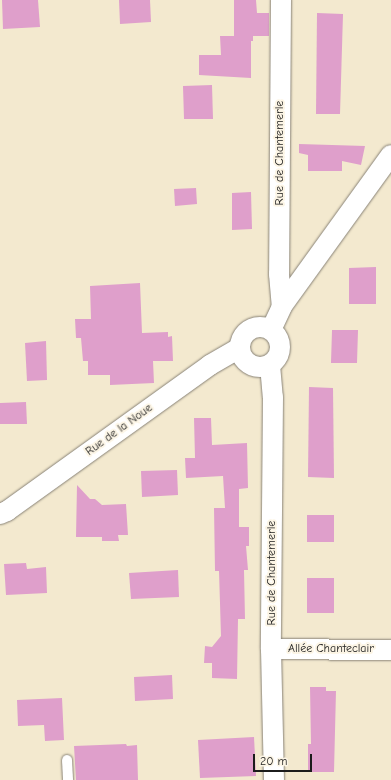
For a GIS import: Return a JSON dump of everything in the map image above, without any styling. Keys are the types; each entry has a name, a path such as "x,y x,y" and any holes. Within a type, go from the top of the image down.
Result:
{"street":[{"name":"Rue de Chantemerle","path":"281,0 279,274 282,306"},
{"path":"271,330 282,306 391,156"},
{"path":"264,327 271,330 279,341 280,349 278,356 270,365 260,368 245,361 240,348 241,341 248,331 254,328 264,327"},
{"name":"Rue de la Noue","path":"0,514 7,511 210,365 240,348"},
{"name":"Rue de Chantemerle","path":"270,365 273,397 271,650 274,780"},
{"name":"Allée Chanteclair","path":"271,650 391,650"}],"lane":[{"path":"67,760 68,780"}],"building":[{"path":"2,0 38,0 40,27 3,29"},
{"path":"119,0 150,0 151,22 120,24"},
{"path":"234,0 256,0 257,13 269,13 269,36 253,36 253,41 251,41 251,78 199,75 199,55 221,55 220,36 234,36"},
{"path":"317,13 343,14 340,114 316,114"},
{"path":"212,85 213,119 184,119 183,86"},
{"path":"299,144 365,146 361,165 342,161 342,171 308,171 308,155 299,153"},
{"path":"196,188 197,204 175,206 174,189"},
{"path":"251,192 252,229 232,230 232,193"},
{"path":"376,267 376,304 349,304 349,268"},
{"path":"140,283 142,333 168,332 168,337 172,336 173,361 153,361 154,383 110,385 110,375 88,375 88,361 83,361 81,338 76,338 75,319 91,319 90,286"},
{"path":"332,330 358,330 357,363 331,363"},
{"path":"46,341 47,380 27,381 25,343"},
{"path":"309,387 333,388 334,478 308,477"},
{"path":"26,402 27,424 0,424 0,403"},
{"path":"194,418 211,418 212,445 247,443 248,488 239,489 239,527 249,527 249,546 246,546 248,570 244,570 245,619 238,619 237,679 212,678 212,663 204,663 205,646 212,647 221,636 219,571 215,571 214,508 225,508 223,476 186,478 185,458 195,458"},
{"path":"177,470 178,495 142,497 141,471"},
{"path":"77,485 90,499 95,499 102,505 126,504 128,535 118,535 119,541 102,541 102,537 76,537"},
{"path":"307,515 334,515 334,542 307,542"},
{"path":"26,563 27,569 46,567 47,593 6,595 4,564"},
{"path":"178,570 179,597 131,599 129,573"},
{"path":"307,578 334,578 334,613 307,613"},
{"path":"172,675 173,699 135,701 134,677"},
{"path":"310,687 326,687 326,691 336,691 334,772 308,772 308,744 311,744"},
{"path":"62,698 64,740 45,741 44,725 18,726 17,700"},
{"path":"254,737 256,776 200,778 198,740"},
{"path":"126,744 127,746 137,745 138,780 76,780 74,746"}]}
